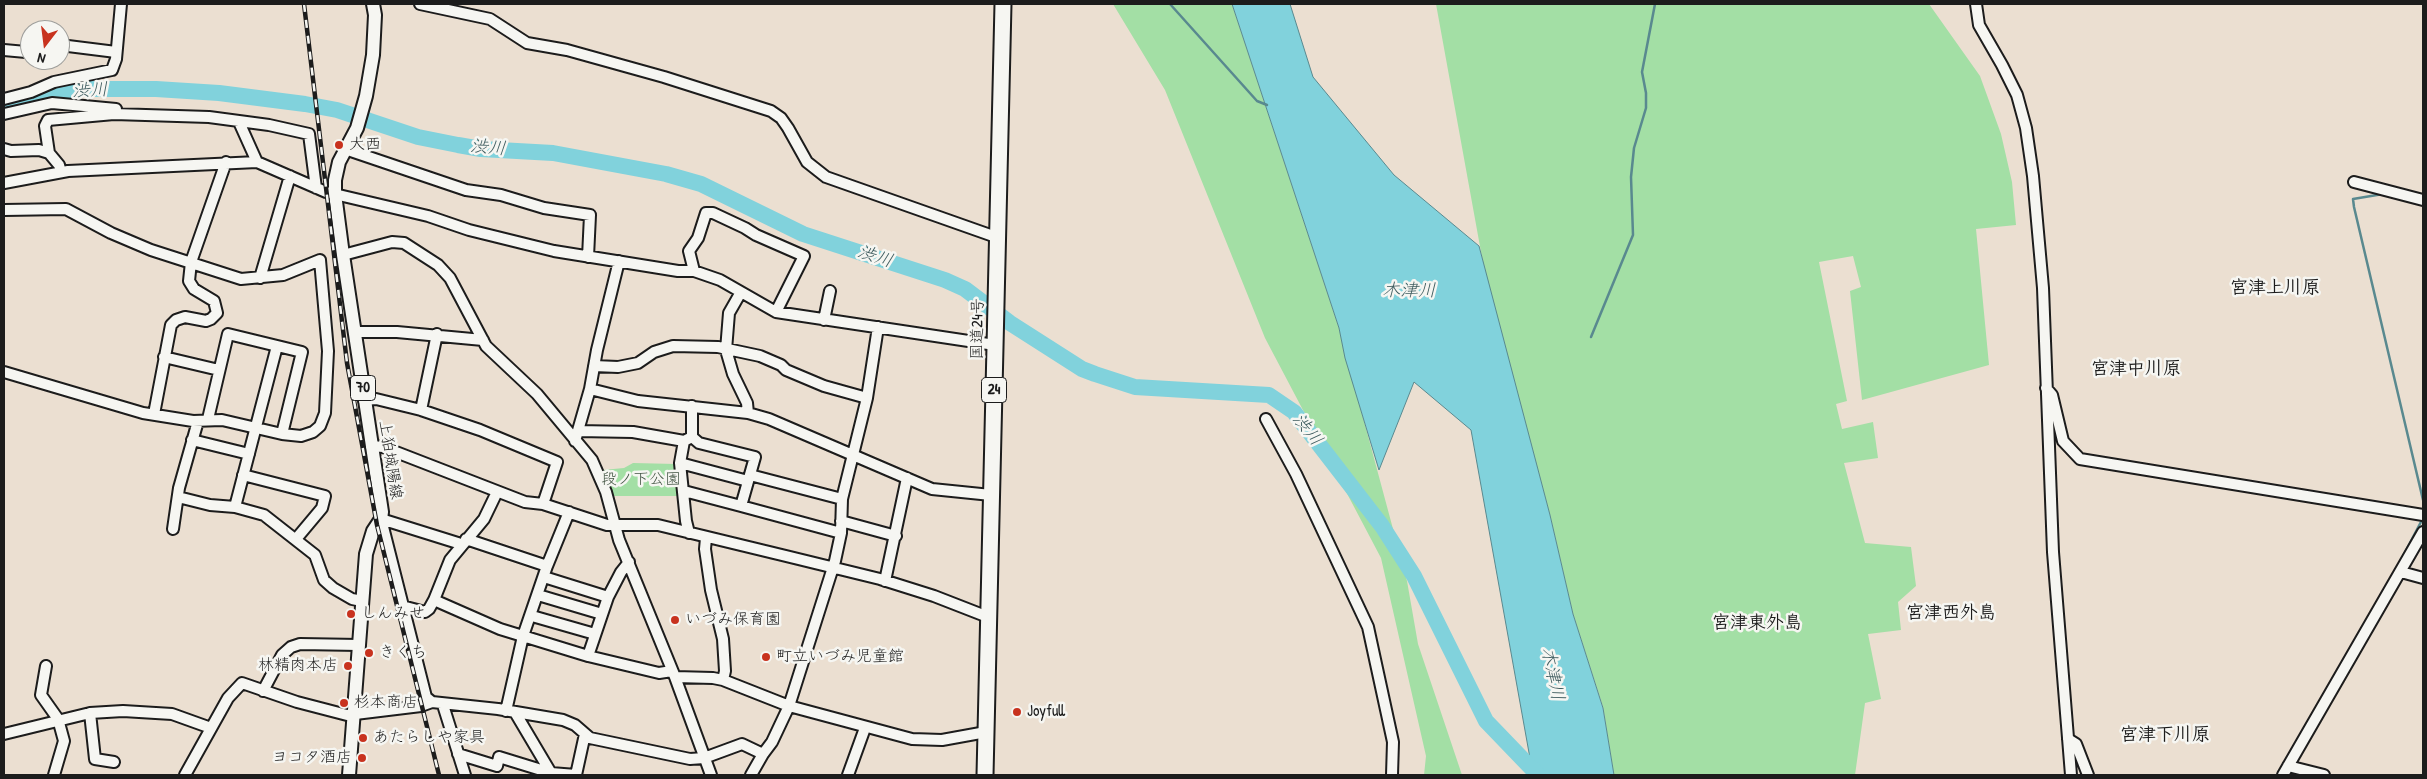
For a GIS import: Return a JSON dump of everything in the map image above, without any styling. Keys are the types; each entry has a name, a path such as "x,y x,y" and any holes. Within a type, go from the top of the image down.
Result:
{"highway":[{"name":"国道24号","path":"985,775 996,237 1003,4"}],"main road":[{"name":"上狛城陽線","path":"349,775 366,554 373,531 381,518 382,512 335,194 339,162 357,128 369,80 373,55 375,14 373,4"}],"street":[{"path":"4,98 31,92 54,82 112,70 116,52 121,4"},
{"path":"420,4 490,18 527,43 567,50 771,111 781,118 807,162 826,177 996,237"},
{"path":"1976,4 1978,25 2008,76 2017,96 2026,128 2043,288 2053,552 2072,775"},
{"path":"70,47 116,52"},
{"path":"4,50 20,51"},
{"path":"31,92 36,106"},
{"path":"4,114 52,103 141,110 149,115"},
{"path":"48,153 45,126 48,120 114,114 209,117 269,125 309,134 316,188"},
{"path":"238,122 257,162"},
{"path":"346,149 466,190 501,195 544,208 590,215 588,257"},
{"path":"4,150 39,150 48,153 59,165 61,172"},
{"path":"154,414 170,327 174,322 186,318 206,321 212,319 217,313 214,301 190,285 191,262 226,162"},
{"path":"4,183 61,172 226,162 257,162 316,188 428,216 469,230 554,251 678,271 694,271 720,280 776,312 995,345"},
{"path":"260,278 290,176"},
{"path":"2354,182 2423,200"},
{"path":"4,210 66,209 111,233 151,250 240,279 284,275 320,260 328,351 324,418 319,428 301,436 282,434 257,427 143,413 4,372"},
{"path":"694,271 689,251 698,238 706,213 713,213 746,228 756,235 804,256 776,312"},
{"path":"343,255 392,242 404,243 438,265 450,278 483,340 494,354 537,394 577,436 592,460 606,492 615,525 711,775"},
{"path":"577,436 590,389 619,261"},
{"path":"824,320 830,291"},
{"path":"741,292 728,313 726,350 733,374 747,403 748,414"},
{"path":"751,775 772,742 789,706 832,567 840,533 842,499 867,398 878,327"},
{"path":"355,332 436,334 483,340"},
{"path":"173,528 178,497 192,440 203,420 228,334 302,352 282,434"},
{"path":"421,410 436,334"},
{"path":"235,507 277,346"},
{"path":"594,366 618,367 638,363 654,352 673,346 718,347 760,356 782,366 786,370 824,386 867,398"},
{"path":"164,357 219,370"},
{"path":"2046,387 2052,395 2063,441 2080,459 2423,515"},
{"path":"590,389 638,401 692,406 769,419 932,489 991,495"},
{"path":"364,400 376,399 421,410 480,430 557,462 543,504"},
{"path":"689,533 680,463 688,439 692,406"},
{"path":"1266,419 1296,474 1368,628 1393,742 1392,775"},
{"path":"577,436 633,432 688,439 754,457 741,506"},
{"path":"192,440 249,454"},
{"path":"371,446 383,447 497,492 535,504 543,504 607,525 658,525 832,567 934,596 988,617"},
{"path":"680,463 842,499"},
{"path":"244,475 325,496 322,508 296,539"},
{"path":"885,581 907,478"},
{"path":"684,491 840,533"},
{"path":"402,606 425,612 429,609 450,560 484,519 497,492"},
{"path":"178,497 210,505 235,507 264,515 315,555 324,580 333,588 352,599 362,600"},
{"path":"551,773 511,712 523,636 532,616 547,566 569,512"},
{"path":"547,566 381,518 426,697 432,702 443,704 563,720 575,726 590,738 659,754 690,759 704,758 742,744 763,754"},
{"path":"841,521 896,536"},
{"path":"2282,775 2423,532"},
{"path":"706,538 705,549 711,590 723,639 725,671 722,680"},
{"path":"588,656 608,596 621,572 629,562"},
{"path":"2401,572 2423,578"},
{"path":"544,577 608,596"},
{"path":"538,595 602,614"},
{"path":"434,600 500,629 588,656 660,672 722,680 789,706 865,728 912,739 942,740 986,732"},
{"path":"532,616 595,634"},
{"path":"263,691 282,655 291,647 300,644 359,645"},
{"path":"46,666 41,695 58,720 64,741 54,775"},
{"path":"185,775 228,698 242,683 297,702 347,715 421,706 432,702"},
{"path":"443,704 465,775"},
{"path":"4,734 90,713 123,711 172,714 211,728"},
{"path":"90,713 95,759 114,762"},
{"path":"848,775 865,728"},
{"path":"458,754 497,766 499,757 551,773 576,775 585,734"},
{"path":"2068,739 2076,744 2088,775"},
{"path":"2288,766 2324,775"}],"green space":[{"path":"1113,4 1232,4 1339,328 1407,581 1418,644 1462,775 1424,775 1426,756 1381,558 1265,338 1165,90"},
{"path":"1436,4 1929,4 1980,76 2001,134 2012,182 2016,225 1976,229 1989,365 1862,400 1850,291 1861,287 1853,256 1819,262 1847,401 1836,404 1842,429 1873,422 1878,458 1844,463 1865,543 1911,547 1916,586 1898,602 1901,630 1868,634 1881,699 1865,703 1855,775 1614,775 1603,707 1573,614 1550,515 1485,274"},
{"name":"段ノ下公園","path":"633,463 676,464 679,496 613,496 603,470 624,468"}],"water":[{"name":"木津川","path":"1232,4 1290,4 1313,77 1394,175 1479,246 1550,515 1573,614 1603,708 1614,775 1533,775 1471,430 1414,382 1379,470 1345,358 1339,328"}],"waterway":[{"path":"1170,4 1257,101 1267,105"},
{"path":"1591,337 1633,235 1631,177 1634,148 1646,108 1646,93 1642,72 1655,4"},
{"name":"渋川","path":"4,106 79,89 156,89 219,93 337,110 418,137 458,145 481,149 553,153 666,174 701,184 803,234 945,280 965,289 1010,323 1082,369 1095,374 1135,387 1269,395 1294,412 1382,526 1414,576 1486,721 1538,775"},
{"path":"2383,194 2353,199 2354,207 2423,500"},
{"path":"2401,560 2423,518"}],"railway":[{"path":"304,4 347,363 377,525 439,775"}],"place":[{"name":"大西","path":"339,145"},
{"name":"しんみせ","path":"351,614"},
{"name":"いづみ保育園","path":"675,620"},
{"name":"きくち","path":"369,653"},
{"name":"町立いづみ児童館","path":"766,657"},
{"name":"林精肉本店","path":"348,666"},
{"name":"杉本商店","path":"344,703"},
{"name":"Joyfull","path":"1017,712"},
{"name":"あたらしや家具","path":"363,738"},
{"name":"ヨコタ酒店","path":"362,758"}],"district":[{"name":"宮津上川原","path":"2275,288"},
{"name":"宮津中川原","path":"2136,369"},
{"name":"宮津西外島","path":"1951,613"},
{"name":"宮津東外島","path":"1757,623"},
{"name":"宮津下川原","path":"2165,735"}]}
